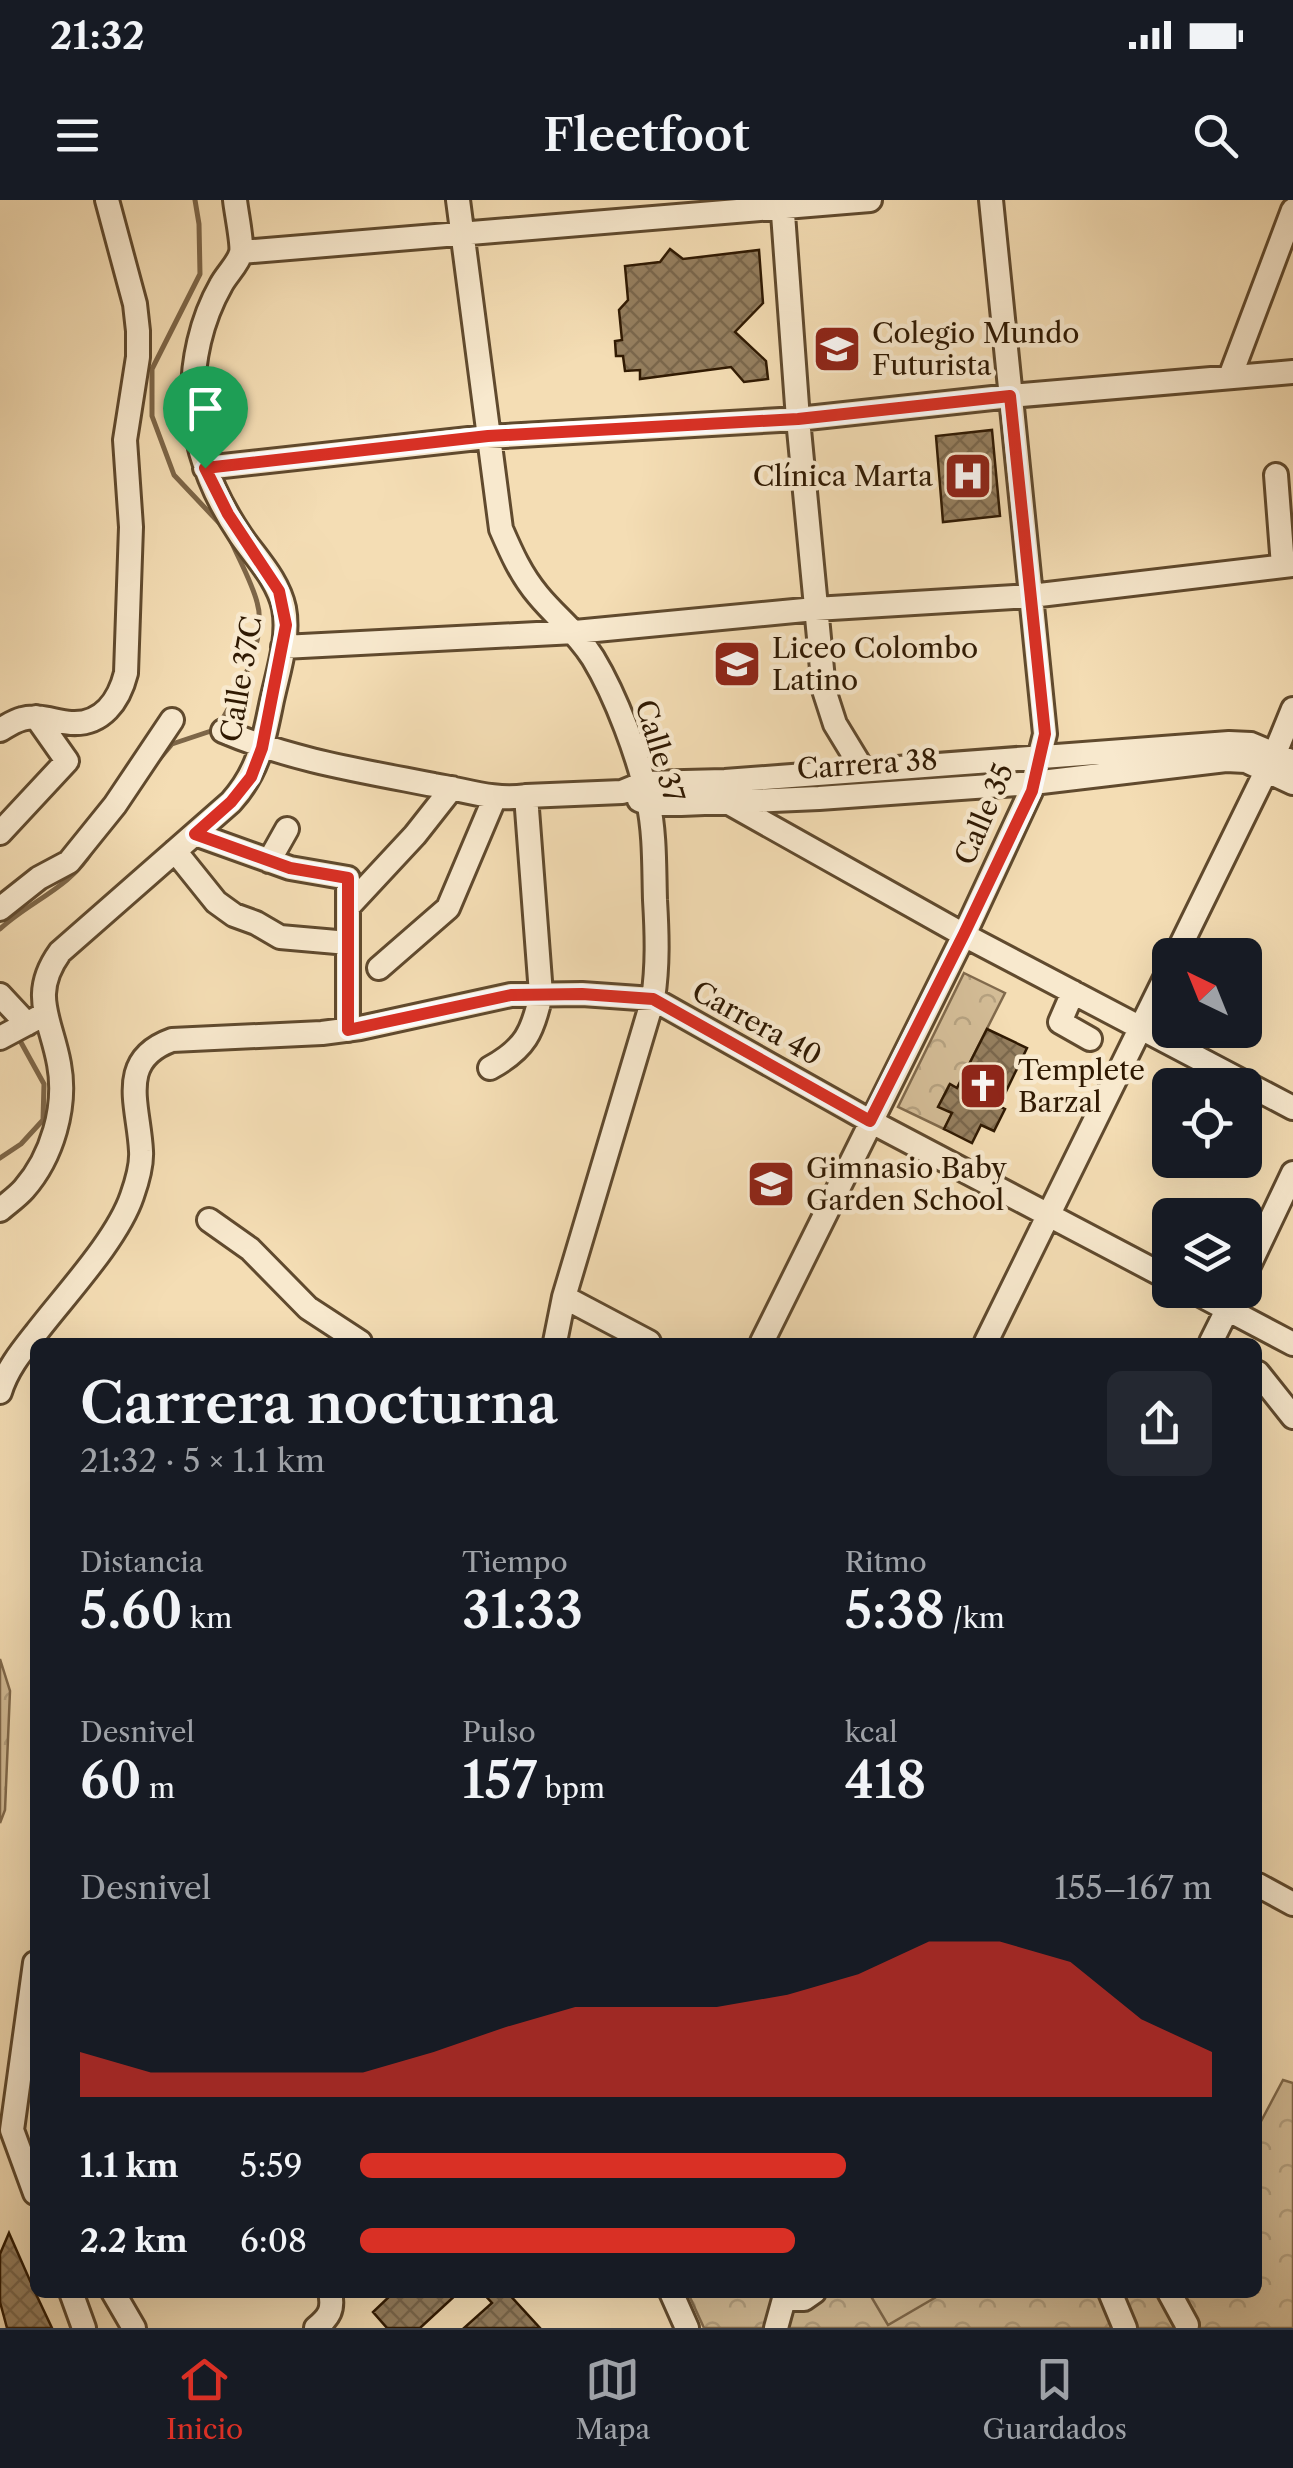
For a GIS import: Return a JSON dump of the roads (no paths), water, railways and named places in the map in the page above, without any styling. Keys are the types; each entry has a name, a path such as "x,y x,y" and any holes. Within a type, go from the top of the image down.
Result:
{"street":[{"path":"0,730 23,718 73,723 96,720 119,694 126,672 131,527 126,440 138,330 135,304 107,200"},
{"path":"235,200 241,252 782,204 870,200"},
{"name":"Calle 37","path":"458,200 501,528 516,564 539,596 575,632 595,661 618,708 638,793 658,962 653,999 564,1297 556,1338"},
{"path":"586,200 590,224"},
{"name":"Calle 35","path":"764,1338 1032,791 1045,734 991,200"},
{"path":"782,204 824,690 843,740 863,770"},
{"path":"1230,377 1293,210"},
{"name":"Calle 37C","path":"0,1210 36,1172 47,1153 58,1118 59,1064 23,1026 42,1001 45,980 60,952 231,802 251,777 262,748 286,625 279,591 228,514 205,468 195,428 193,386 211,305 241,252"},
{"path":"205,468 488,436 798,419 1293,372"},
{"path":"283,647 575,632 814,608 1031,596 1288,566 1276,476"},
{"path":"1185,938 1278,761 1293,708"},
{"path":"3,826 67,761 36,717"},
{"path":"0,909 40,878 69,862 115,805 172,720"},
{"name":"Carrera 38","path":"223,731 262,748 327,765 510,798 726,792 819,798 1033,783 1226,760 1278,761"},
{"name":"Carrera 38","path":"726,792 863,770 1229,743 1251,744 1278,761 1293,782"},
{"path":"348,907 416,835 452,788"},
{"path":"726,792 964,934 1293,1108"},
{"path":"490,1068 521,1046 534,1026 541,994 526,796"},
{"path":"379,968 448,908 495,797"},
{"path":"270,861 286,829"},
{"path":"195,834 290,868 348,878 348,1030"},
{"path":"175,851 216,902 234,915 280,936 348,944"},
{"path":"1072,992 1060,1022 1090,1038"},
{"path":"0,995 23,1026"},
{"name":"Carrera 40","path":"32,1338 127,1210 142,1155 134,1080 145,1055 156,1046 181,1039 348,1030 511,995 653,999 870,1121 1152,1269"},
{"path":"988,1338 1152,1005"},
{"path":"1262,1239 1293,1174"},
{"path":"209,1220 250,1248 308,1308 354,1338"},
{"path":"564,1297 641,1338"},
{"path":"1226,1322 1293,1344"},
{"name":"Carrera 40","path":"0,1392 13,1363 30,1341"},
{"path":"1262,1378 1293,1418"},
{"path":"1262,1887 1293,1904"},
{"path":"30,1993 6,2137 30,2183"},
{"path":"73,2298 84,2328"},
{"path":"116,2298 134,2328"},
{"path":"316,2328 329,2318 331,2298"},
{"path":"674,2298 687,2328"},
{"path":"776,2328 782,2298"},
{"path":"1112,2298 1124,2328"},
{"path":"1172,2298 1187,2325"}],"waterway":[{"path":"195,200 200,274 152,369 152,416 174,475 223,527"},
{"path":"157,762 172,744 217,729 254,651 257,602 229,536"},
{"path":"0,929 73,875 92,851"},
{"path":"0,1158 21,1144 43,1120 44,1084 18,1037"}],"place":[{"name":"Colegio Mundo Futurista","path":"837,349"},
{"name":"Clínica Marta","path":"968,476"},
{"name":"Liceo Colombo Latino","path":"737,664"},
{"name":"Templete Barzal","path":"983,1086"},
{"name":"Gimnasio Baby Garden School","path":"771,1184"}]}
